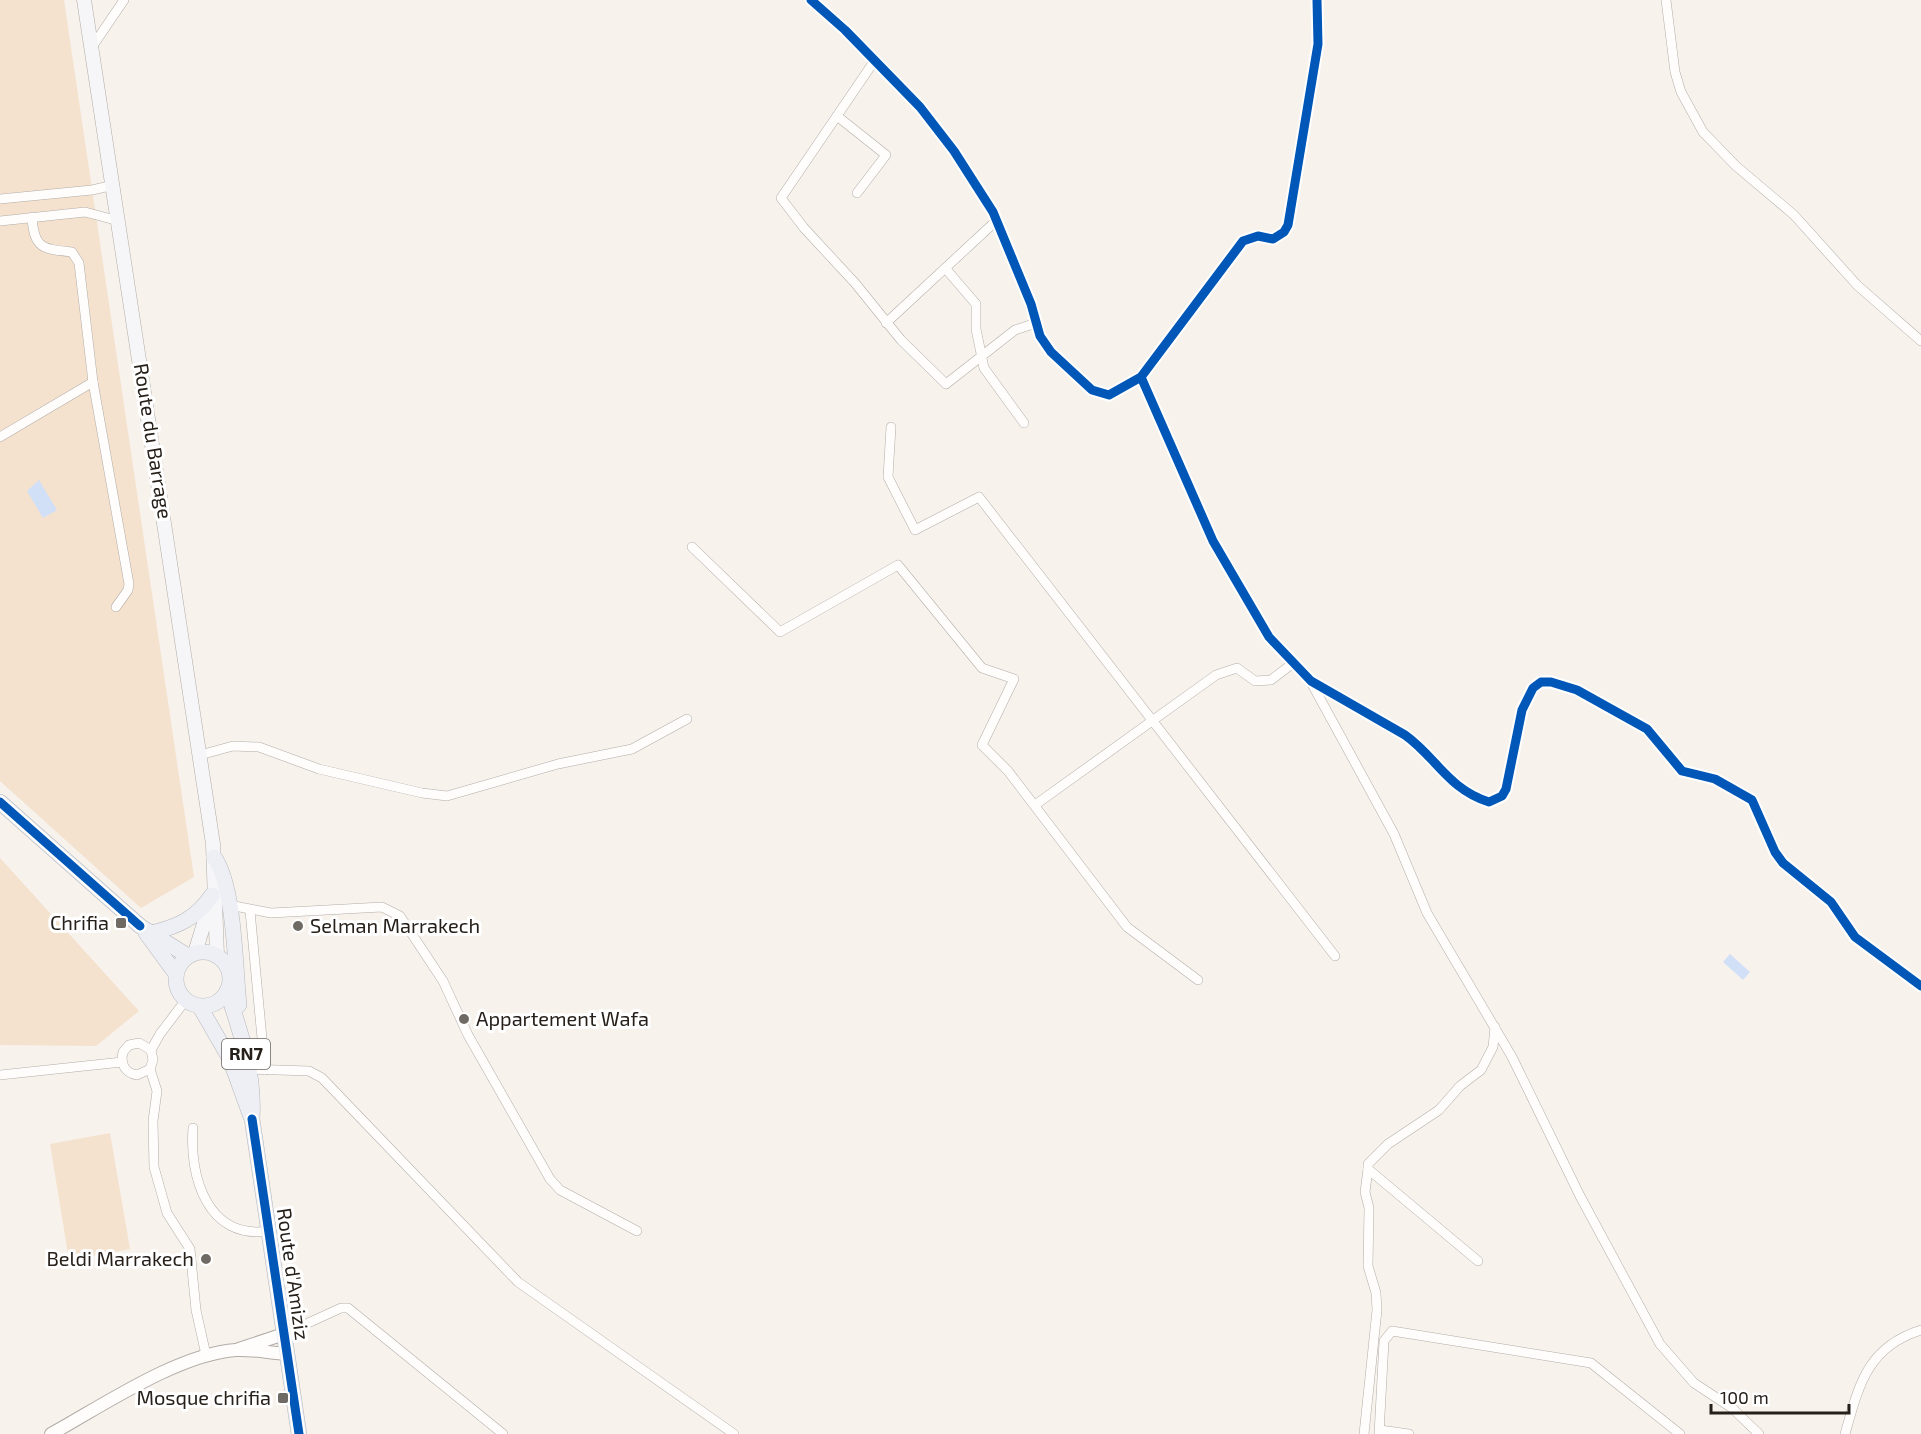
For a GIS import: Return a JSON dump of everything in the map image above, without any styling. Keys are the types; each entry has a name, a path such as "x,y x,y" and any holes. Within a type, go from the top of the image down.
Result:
{"main road":[{"name":"Route du Barrage","path":"84,0 200,755 214,857 217,956"},
{"name":"RN7","path":"0,802 146,929 191,955 210,953 217,956 227,967 230,975 227,991 243,1044 258,1070 252,1119"},
{"path":"214,857 221,866 229,905 243,1044"},
{"name":"Route du Barrage","path":"191,955 214,889"},
{"path":"146,929 188,921 214,889"},
{"name":"RN7","path":"146,929 176,974 177,988 193,1004 230,1059 252,1119"},
{"path":"176,974 191,955"},
{"path":"193,1004 216,1003 227,991"},
{"name":"Route d'Amiziz","path":"252,1119 299,1434"}],"street":[{"path":"92,47 124,0"},
{"path":"811,0 920,107 954,151 996,221 1031,304 1040,336 1051,352 1092,390 1100,394 1119,392 1141,377 1243,241 1258,236 1273,239 1284,232 1288,225 1316,54 1317,0"},
{"path":"1666,0 1674,72 1681,92 1703,132 1736,166 1794,214 1857,285 1921,341"},
{"path":"874,60 781,198 886,322 946,384 1015,330 1036,323"},
{"path":"837,116 886,155 857,193"},
{"path":"0,199 92,190 114,185"},
{"path":"0,221 85,213 119,221"},
{"path":"32,217 34,234 45,249 72,252 77,257 93,382 129,584 128,590 116,606"},
{"path":"886,322 996,221"},
{"path":"946,269 976,304 976,328 984,368 1024,423"},
{"path":"1141,377 1213,541 1263,628 1293,664 1311,681 1405,735 1419,745 1449,780 1489,802 1496,801 1506,789 1522,710 1533,688 1540,682 1551,682 1576,690 1647,729 1682,771 1715,779 1752,800 1770,844 1783,863 1831,902 1855,937 1921,986"},
{"path":"0,437 93,382"},
{"path":"891,427 888,477 915,530 979,497 1335,956"},
{"path":"692,547 780,632 898,565 982,668 1014,679 982,745 1008,771 1127,927 1198,980"},
{"path":"1035,805 1216,675 1237,668 1255,681 1270,680 1293,664"},
{"path":"1311,681 1390,826 1427,913 1487,1018 1495,1027 1580,1196 1660,1344 1694,1383 1732,1408 1759,1434"},
{"path":"200,755 233,746 259,747 319,769 422,793 447,796 558,765 632,749 687,719"},
{"path":"229,905 250,911 271,913 382,907 400,916 443,981 468,1035 550,1179 560,1190 637,1231"},
{"path":"250,911 258,1070 309,1071 322,1077 518,1282 734,1434"},
{"path":"148,1047 193,1004"},
{"path":"1364,1434 1377,1310 1376,1293 1368,1266 1369,1208 1365,1192 1368,1164 1376,1153 1439,1110 1460,1086 1481,1070 1493,1047 1495,1027"},
{"path":"148,1047 129,1045 123,1052 122,1062 132,1074 142,1074 150,1069"},
{"path":"148,1047 153,1060 150,1069 157,1090 153,1121 154,1167 172,1223 190,1249 196,1310 206,1355"},
{"path":"0,1075 122,1062"},
{"path":"193,1128 193,1166 203,1195 210,1206 236,1229 256,1233 268,1231"},
{"path":"1368,1169 1478,1261"},
{"path":"239,1350 247,1344 284,1334 341,1308 348,1308 503,1434"},
{"path":"1845,1434 1861,1381 1879,1352 1900,1338 1921,1330"},
{"path":"1409,1434 1379,1432 1384,1341 1392,1331 1591,1363 1680,1434"},
{"path":"51,1434 162,1373 206,1355 239,1350 287,1354"}],"shaded area":[{"path":"0,0 64,0 194,877 141,908 0,781"},
{"path":"0,858 139,1011 96,1046 0,1045"},
{"path":"110,1133 130,1249 69,1260 50,1144"}],"water":[{"path":"39,480 57,510 43,518 27,491"},
{"path":"1730,954 1750,972 1743,980 1723,962"}],"cycle path":[{"path":"811,0 845,30 920,107 954,151 993,212 1031,304 1040,336 1051,352 1092,390 1109,395 1141,377 1243,241 1258,236 1273,239 1284,232 1288,225 1318,44 1317,0"},
{"path":"1141,377 1213,541 1269,637 1311,681 1405,735 1463,789 1489,802 1502,796 1506,789 1522,710 1533,688 1541,682 1551,682 1577,690 1647,729 1682,771 1715,779 1752,800 1775,852 1783,863 1831,902 1855,937 1921,986"},
{"path":"0,802 140,926"},
{"path":"252,1119 299,1434"}],"place":[{"name":"Chrifia","path":"121,923"},
{"name":"Selman Marrakech","path":"298,926"},
{"name":"Appartement Wafa","path":"464,1019"},
{"name":"Beldi Marrakech","path":"206,1259"},
{"name":"Mosque chrifia","path":"283,1398"}]}
